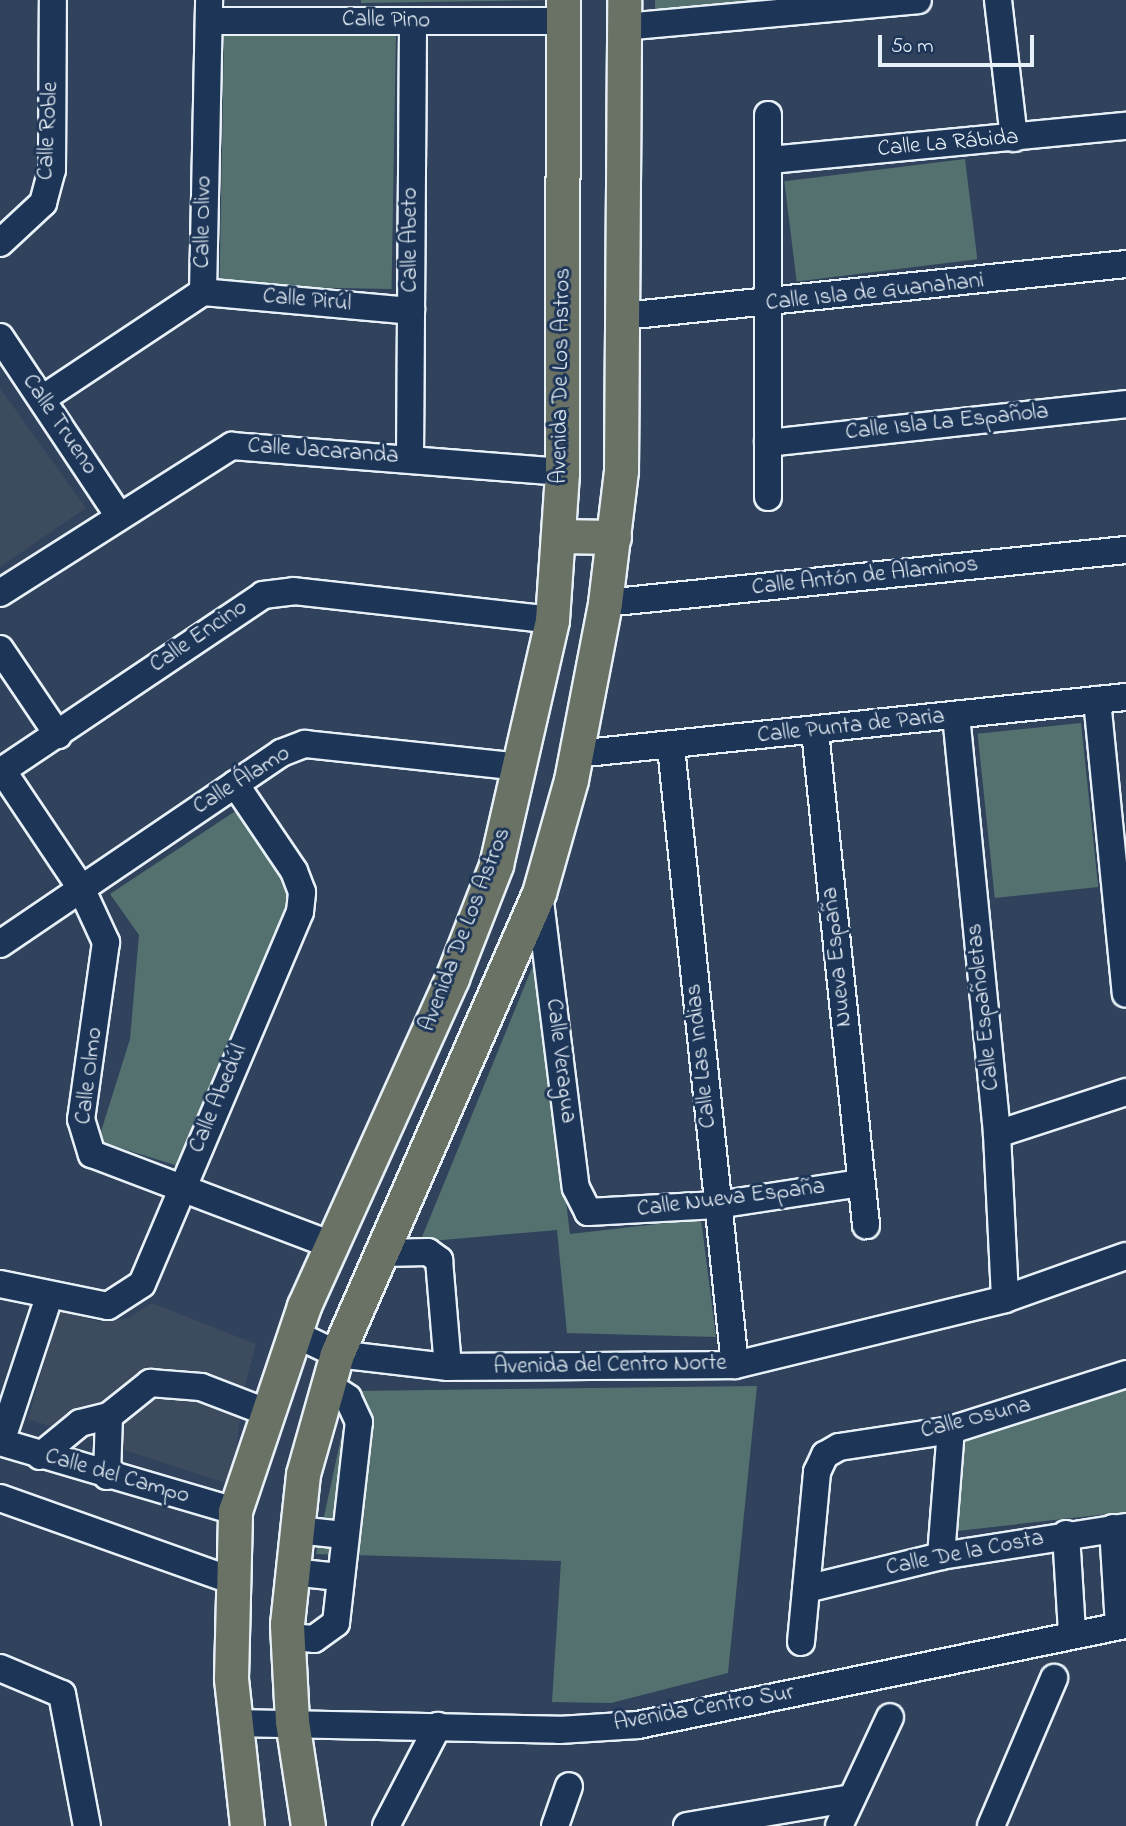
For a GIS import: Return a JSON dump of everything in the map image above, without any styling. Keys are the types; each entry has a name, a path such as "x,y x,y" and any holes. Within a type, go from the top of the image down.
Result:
{"main road":[{"name":"Avenida De Los Astros","path":"247,1826 234,1723 230,1580 235,1511 266,1412 295,1334 331,1245 452,978 496,865 522,767 552,620 562,472 563,10"},
{"name":"Avenida De Los Astros","path":"308,1826 292,1721 287,1637 303,1474 332,1370 540,893 576,754 605,603 614,537 624,316 624,14"},
{"path":"558,536 614,537"}],"street":[{"name":"Calle Roble","path":"0,243 43,203 52,170 53,0"},
{"path":"624,14 918,0"},
{"path":"998,0 1014,138"},
{"name":"Calle Pino","path":"209,10 341,10 413,22 563,10"},
{"name":"Calle Olivo","path":"41,399 203,292 209,10"},
{"name":"Calle Abeto","path":"410,458 413,22"},
{"path":"768,115 768,497"},
{"name":"Calle La Rábida","path":"770,160 1126,126"},
{"name":"Calle Isla de Guanahani","path":"624,316 769,305 1126,264"},
{"name":"Calle Pirúl","path":"203,292 411,311"},
{"name":"Calle Trueno","path":"0,337 117,513"},
{"name":"Calle Isla La Española","path":"768,443 1126,404"},
{"name":"Calle Jacaranda","path":"0,593 117,513 232,446 562,472"},
{"name":"Calle Antón de Alaminos","path":"605,603 1126,550"},
{"name":"Calle Encino","path":"1,771 263,595 294,591 552,620"},
{"path":"0,649 58,735"},
{"name":"Calle Punta de Paria","path":"576,754 671,747 1126,696"},
{"path":"1097,700 1126,994"},
{"name":"Calle Españoletas","path":"956,715 997,1134 1005,1299"},
{"name":"Nueva España","path":"815,731 866,1225"},
{"name":"Calle Álamo","path":"0,944 235,783 304,744 522,767"},
{"name":"Calle Las Indias","path":"671,747 735,1365"},
{"name":"Calle Olmo","path":"1,771 81,888 106,942 106,966 82,1140 110,1164 331,1245"},
{"name":"Calle Abedúl","path":"0,1284 49,1297 108,1306 133,1294 300,912 302,892 294,871 235,783"},
{"name":"Calle Veragua","path":"540,893 576,1188 580,1204 601,1214"},
{"path":"997,1134 1126,1093"},
{"name":"Calle Nueva España","path":"601,1214 717,1205 861,1183"},
{"path":"382,1253 428,1252 439,1260 448,1367"},
{"name":"Avenida del Centro Norte","path":"295,1334 332,1370 735,1365 1005,1299 1126,1256"},
{"path":"0,1442 49,1297"},
{"path":"287,1637 328,1634 336,1623 339,1577 359,1422 332,1370"},
{"name":"Calle Osuna","path":"806,1589 817,1472 825,1455 839,1447 950,1430 1126,1374"},
{"path":"40,1456 80,1423 109,1416 150,1383 176,1382 266,1412"},
{"path":"107,1476 109,1416"},
{"path":"941,1556 950,1430"},
{"name":"Calle del Campo","path":"0,1442 107,1476 235,1511"},
{"path":"0,1498 230,1580"},
{"path":"1120,1527 1122,1626"},
{"name":"Calle De la Costa","path":"806,1589 941,1556 1120,1527"},
{"path":"297,1530 344,1535"},
{"path":"1066,1534 1072,1632"},
{"path":"292,1572 339,1577"},
{"path":"801,1642 806,1589"},
{"name":"Avenida Centro Sur","path":"234,1723 292,1721 438,1726 638,1725 1072,1632 1122,1626"},
{"path":"0,1668 53,1686 67,1704 87,1826"},
{"path":"991,1826 1054,1678"},
{"path":"839,1826 890,1717"},
{"path":"386,1826 438,1726"},
{"path":"555,1826 569,1786"},
{"path":"689,1826 852,1798"}],"shaded area":[{"path":"0,388 86,508 0,567"},
{"path":"152,1303 256,1344 243,1393 232,1485 28,1419 59,1311 101,1322 128,1318"}],"green space":[{"path":"361,0 550,0 361,3"},
{"path":"655,0 810,0 655,16"},
{"path":"224,31 396,34 392,289 220,286"},
{"path":"965,159 977,259 797,281 784,181"},
{"path":"1081,723 1098,887 995,898 978,734"},
{"path":"240,808 297,890 178,1166 98,1141 130,1039 139,935 110,894"},
{"path":"536,958 570,1234 701,1219 716,1337 567,1333 557,1230 420,1242"},
{"path":"757,1386 728,1673 611,1703 552,1702 561,1561 316,1554 351,1391"},
{"path":"1126,1386 1126,1512 957,1531 963,1438"}]}
